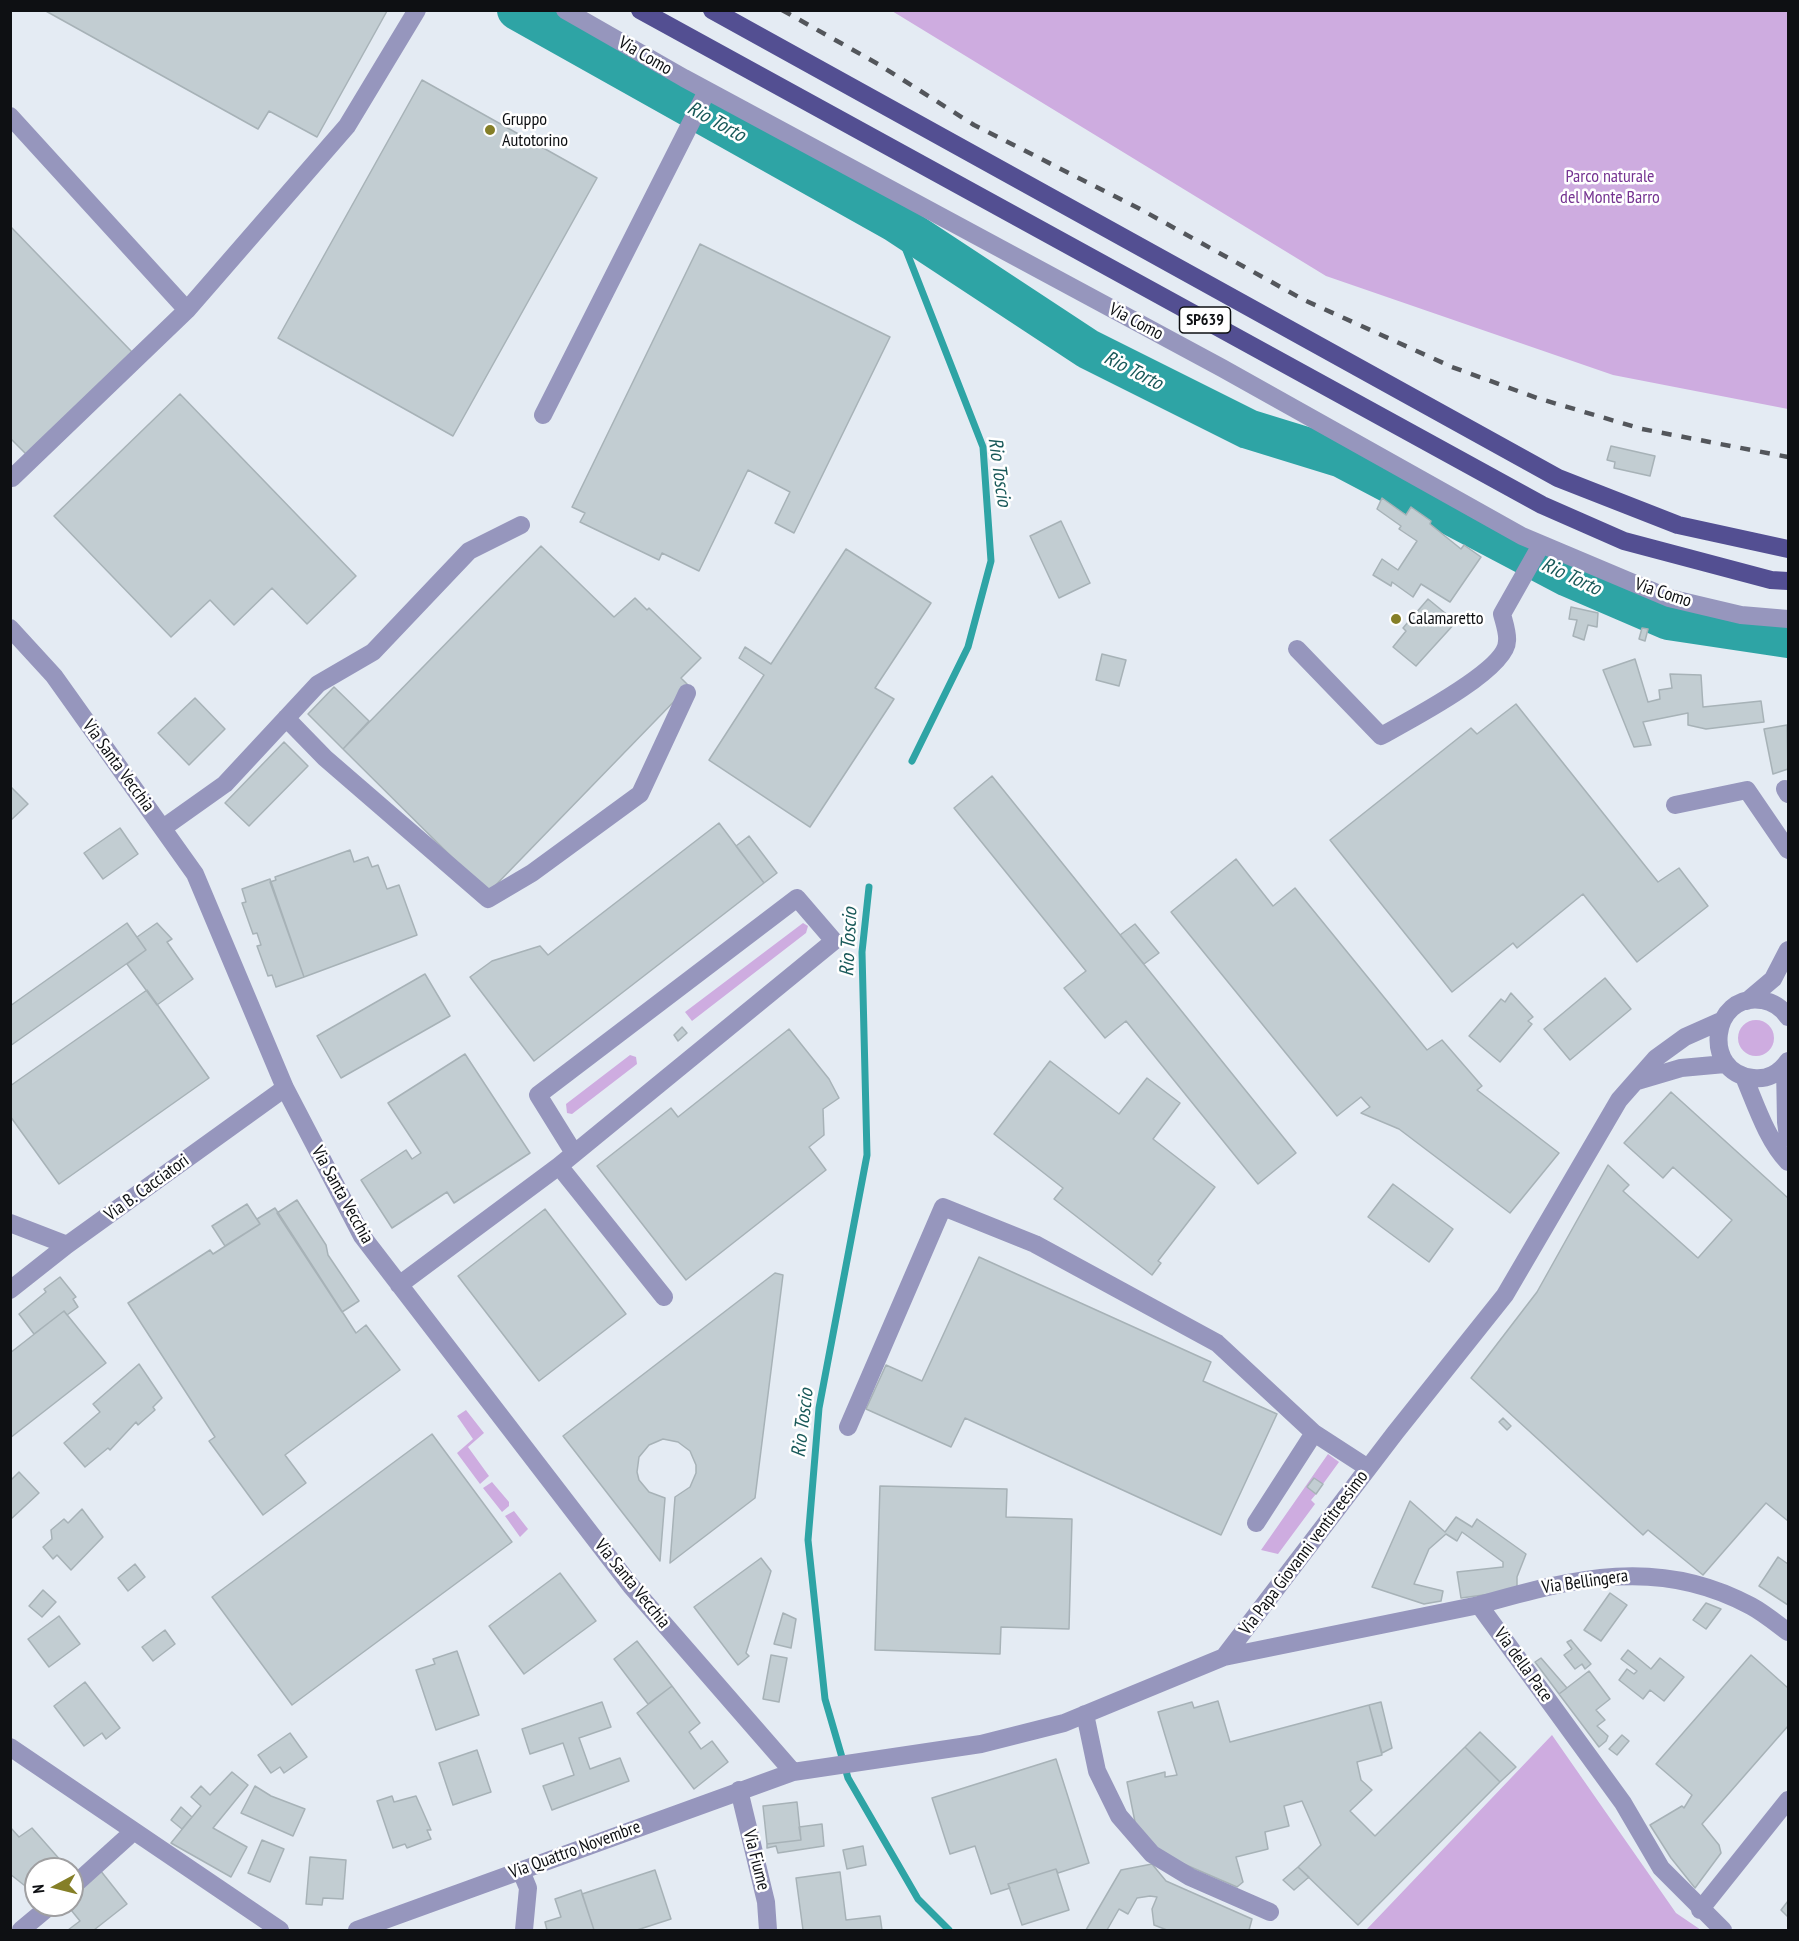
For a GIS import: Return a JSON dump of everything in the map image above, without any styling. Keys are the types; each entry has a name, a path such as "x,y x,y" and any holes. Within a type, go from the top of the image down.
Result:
{"main road":[{"name":"SP639","path":"640,10 1542,505 1624,541 1771,580 1788,581"},
{"name":"SP639","path":"712,10 1558,478 1678,525 1788,549"}],"street":[{"path":"12,478 186,310 347,126 417,10"},
{"name":"Via Como","path":"565,10 704,98 1539,548 1669,598 1741,615 1788,619"},
{"path":"543,415 704,98"},
{"path":"10,116 186,310"},
{"path":"163,828 225,784 318,684 373,652 470,551 522,525"},
{"path":"1297,649 1381,736 1467,686 1501,657 1508,643 1502,614 1539,548"},
{"name":"Via Santa Vecchia","path":"10,628 54,676 195,874 285,1088 362,1236 631,1586 793,1772"},
{"path":"286,718 325,758 488,899 532,873 640,794 687,693"},
{"path":"1675,805 1747,790 1788,850"},
{"path":"399,1285 559,1166 834,941 797,898 538,1095 574,1153"},
{"path":"1747,1001 1773,979 1788,950"},
{"path":"1747,1001 1769,1002 1779,1007 1788,1017"},
{"name":"Via Papa Giovanni ventitreesimo","path":"1224,1658 1368,1468 1505,1295 1619,1100 1656,1058 1685,1037 1721,1021 1736,1005 1747,1001"},
{"path":"1721,1021 1717,1043 1725,1064 1744,1077 1766,1078 1787,1064"},
{"path":"1637,1080 1681,1068 1725,1064"},
{"path":"1787,1064 1788,1137"},
{"path":"1744,1077 1766,1127 1780,1153 1788,1162"},
{"name":"Via B. Cacciatori","path":"10,1290 67,1245 285,1088"},
{"path":"559,1166 664,1297"},
{"path":"849,1427 943,1207 1035,1244 1217,1343 1314,1433 1368,1468"},
{"path":"10,1223 67,1245"},
{"path":"1256,1524 1314,1433"},
{"name":"Via Bellingera","path":"1479,1605 1578,1580 1625,1574 1653,1575 1720,1592 1752,1606 1788,1632"},
{"path":"793,1772 867,1763 981,1744 1064,1723 1224,1658 1479,1605"},
{"name":"Via della Pace","path":"1479,1605 1623,1803 1662,1868 1700,1910 1723,1930"},
{"path":"1086,1714 1097,1771 1119,1816 1152,1854 1190,1876 1270,1912"},
{"path":"10,1748 280,1930"},
{"name":"Via Quattro Novembre","path":"357,1930 793,1772"},
{"name":"Via Fiume","path":"739,1790 766,1902 768,1930"},
{"path":"1700,1910 1788,1800"},
{"path":"84,1876 134,1831"},
{"path":"521,1870 528,1888 524,1930"},
{"path":"21,1930 37,1917"}],"green space":[{"name":"Parco naturale del Monte Barro","path":"892,11 1788,11 1788,409 1613,375 1326,276"},
{"path":"803,923 808,926 806,933 692,1021 685,1012"},
{"path":"1756,1020 1768,1026 1774,1038 1768,1050 1756,1056 1744,1050 1738,1038 1744,1026"},
{"path":"630,1055 636,1057 637,1064 572,1114 567,1113 566,1104"},
{"path":"466,1410 484,1433 468,1447 489,1476 480,1484 457,1453 473,1439 457,1416"},
{"path":"1328,1454 1339,1462 1323,1484 1314,1478 1307,1487 1316,1494 1311,1500 1315,1504 1278,1554 1261,1550"},
{"path":"492,1482 509,1502 509,1506 502,1512 483,1488"},
{"path":"514,1511 528,1529 520,1537 505,1516"},
{"path":"1552,1735 1676,1913 1701,1930 1366,1930"}],"building":[{"path":"44,10 387,11 317,137 269,111 258,129"},
{"path":"422,80 597,178 453,436 278,338"},
{"path":"10,226 132,352 27,455 10,438"},
{"path":"700,244 890,337 794,533 775,523 790,492 748,470 699,571 662,553 659,560 580,522 585,513 572,507"},
{"path":"180,394 356,576 307,624 272,588 234,625 210,600 171,637 54,516"},
{"path":"1611,446 1655,456 1650,476 1614,468 1615,462 1607,460"},
{"path":"1382,498 1406,515 1411,507 1431,521 1430,524 1461,549 1464,545 1481,557 1450,602 1421,584 1413,597 1392,582 1391,586 1373,575 1382,559 1398,570 1417,541 1399,529 1401,526 1377,509"},
{"path":"1061,521 1090,583 1059,598 1030,536"},
{"path":"541,546 614,617 635,598 647,610 649,608 701,658 681,678 689,686 488,893 343,749"},
{"path":"846,549 931,603 875,688 894,699 810,827 709,760 764,675 739,658 745,647 771,664"},
{"path":"1428,599 1456,622 1416,666 1393,647 1406,631 1403,628"},
{"path":"1571,607 1598,613 1597,627 1588,625 1584,640 1573,636 1577,620 1569,619"},
{"path":"1642,628 1648,629 1645,641 1639,639"},
{"path":"1102,654 1126,660 1119,686 1096,680"},
{"path":"1635,659 1648,702 1660,699 1659,690 1672,688 1670,674 1701,675 1703,707 1761,701 1764,722 1706,729 1688,725 1688,713 1643,722 1651,745 1634,747 1603,670"},
{"path":"334,687 369,721 343,749 308,714"},
{"path":"195,698 225,729 189,765 158,733"},
{"path":"1516,704 1658,882 1679,868 1708,906 1637,962 1583,894 1517,948 1513,943 1452,992 1330,840 1471,728 1477,734"},
{"path":"1787,725 1788,769 1773,774 1764,729"},
{"path":"284,742 308,766 249,826 225,803"},
{"path":"992,776 1296,1153 1258,1184 1126,1021 1105,1038 1064,988 1086,971 954,808"},
{"path":"10,786 28,804 10,821"},
{"path":"719,823 764,883 534,1061 470,977 492,961 540,946 548,955"},
{"path":"120,828 138,854 103,879 84,853"},
{"path":"749,836 777,873 764,883 736,846"},
{"path":"350,850 354,862 368,857 372,867 378,865 387,889 399,885 417,935 304,977 270,882 276,880 275,877"},
{"path":"1236,859 1273,906 1295,888 1427,1050 1442,1040 1482,1086 1477,1090 1559,1153 1510,1213 1399,1129 1361,1113 1370,1107 1361,1097 1337,1116 1171,912"},
{"path":"270,879 304,977 276,987 272,975 268,976 257,946 261,945 257,933 253,934 242,903 246,902 242,889"},
{"path":"127,923 146,950 10,1046 10,1006"},
{"path":"157,923 172,939 167,942 193,979 157,1005 127,964 146,950 137,937"},
{"path":"1135,924 1159,953 1144,964 1120,935"},
{"path":"425,974 450,1016 341,1078 317,1036"},
{"path":"1605,978 1631,1009 1570,1060 1544,1029"},
{"path":"147,990 209,1078 59,1184 10,1116 10,1086"},
{"path":"1511,993 1533,1017 1528,1021 1532,1024 1500,1062 1469,1036 1501,999 1505,1002"},
{"path":"682,1027 687,1033 678,1041 674,1035"},
{"path":"789,1029 829,1079 839,1098 823,1109 824,1135 809,1147 826,1170 686,1280 597,1166 671,1108 678,1117"},
{"path":"465,1054 530,1153 454,1203 447,1192 392,1228 361,1180 406,1150 412,1159 421,1153 388,1103"},
{"path":"1050,1061 1119,1114 1147,1078 1180,1103 1153,1139 1215,1187 1158,1261 1161,1263 1152,1275 1054,1199 1063,1188 994,1134"},
{"path":"1671,1092 1788,1198 1788,1521 1766,1503 1703,1575 1648,1530 1643,1535 1471,1378 1537,1292 1608,1165 1629,1185 1623,1191 1698,1258 1732,1220 1673,1167 1663,1178 1624,1143"},
{"path":"1393,1184 1453,1229 1429,1262 1368,1217"},
{"path":"297,1200 326,1245 328,1255 359,1301 342,1312 277,1213"},
{"path":"247,1204 260,1224 225,1246 212,1226"},
{"path":"275,1208 356,1333 366,1325 400,1370 285,1455 306,1483 263,1515 209,1441 215,1437 128,1303 210,1250 213,1254 260,1224 257,1219"},
{"path":"545,1209 626,1314 539,1381 458,1276"},
{"path":"979,1257 1211,1362 1203,1381 1277,1414 1221,1535 965,1418 951,1447 866,1409 886,1365 922,1381"},
{"path":"775,1273 783,1275 755,1498 670,1563 675,1497 690,1487 696,1473 696,1465 690,1451 678,1442 663,1439 649,1445 639,1457 637,1472 639,1480 649,1492 665,1498 660,1561 563,1436"},
{"path":"60,1277 76,1297 73,1299 78,1307 67,1315 64,1311 34,1334 19,1314 46,1292 44,1289"},
{"path":"64,1311 106,1363 10,1438 10,1353"},
{"path":"139,1364 162,1398 153,1407 155,1410 138,1425 136,1422 110,1450 108,1448 85,1467 64,1443 100,1412 93,1404"},
{"path":"1503,1418 1511,1426 1507,1430 1499,1422"},
{"path":"432,1434 512,1542 292,1705 212,1597"},
{"path":"19,1472 39,1493 10,1520 10,1481"},
{"path":"1314,1478 1323,1484 1316,1494 1307,1487"},
{"path":"880,1486 1007,1489 1006,1517 1072,1519 1069,1629 1001,1627 1000,1654 875,1650"},
{"path":"1410,1501 1445,1532 1456,1517 1472,1527 1477,1519 1526,1554 1517,1577 1517,1588 1506,1592 1461,1598 1457,1572 1503,1567 1503,1562 1462,1532 1457,1541 1446,1534 1429,1549 1414,1584 1443,1591 1441,1601 1424,1604 1372,1587"},
{"path":"82,1509 103,1537 71,1570 57,1555 53,1559 43,1547 52,1539 51,1530 64,1519 68,1523"},
{"path":"1778,1557 1788,1564 1788,1605 1759,1586"},
{"path":"761,1558 771,1571 746,1653 749,1656 738,1665 694,1607"},
{"path":"135,1564 145,1577 128,1591 118,1578"},
{"path":"560,1573 596,1621 524,1674 489,1626"},
{"path":"43,1590 56,1602 42,1617 29,1606"},
{"path":"1610,1593 1627,1605 1601,1641 1584,1630"},
{"path":"1706,1603 1721,1609 1706,1629 1693,1620"},
{"path":"783,1613 796,1619 791,1648 774,1644"},
{"path":"59,1616 80,1644 49,1667 28,1639"},
{"path":"165,1630 175,1644 153,1661 142,1647"},
{"path":"1571,1640 1591,1664 1585,1669 1582,1664 1575,1669 1564,1655 1572,1649 1567,1642"},
{"path":"637,1641 672,1686 648,1704 614,1659"},
{"path":"1628,1650 1651,1669 1660,1658 1684,1677 1664,1701 1650,1690 1643,1699 1619,1680 1627,1669 1634,1674 1637,1671 1621,1659"},
{"path":"457,1651 479,1715 436,1730 416,1670 435,1664 433,1659"},
{"path":"771,1655 787,1658 779,1702 763,1699"},
{"path":"1751,1655 1788,1688 1788,1726 1702,1824 1719,1845 1721,1853 1695,1888 1671,1858 1650,1825 1682,1806 1684,1808 1692,1795 1656,1764"},
{"path":"1541,1658 1567,1688 1559,1694 1535,1662"},
{"path":"1589,1671 1610,1699 1596,1710 1605,1720 1597,1726 1608,1736 1599,1747 1559,1694"},
{"path":"85,1682 120,1728 106,1739 102,1733 84,1746 54,1706"},
{"path":"672,1686 700,1723 689,1732 701,1749 712,1741 728,1762 694,1789 637,1713"},
{"path":"1218,1701 1230,1742 1369,1705 1382,1755 1357,1762 1361,1780 1372,1790 1350,1811 1375,1836 1465,1747 1500,1782 1358,1925 1298,1867 1321,1845 1302,1801 1284,1806 1289,1826 1265,1832 1268,1849 1236,1857 1243,1882 1237,1887 1163,1855 1136,1827 1127,1782 1165,1772 1165,1777 1177,1775 1158,1712 1192,1702 1194,1708"},
{"path":"602,1702 611,1727 579,1738 590,1769 620,1758 629,1781 552,1810 543,1786 574,1775 563,1743 530,1754 522,1729"},
{"path":"1381,1702 1392,1748 1382,1753 1369,1705"},
{"path":"1480,1732 1516,1767 1500,1782 1465,1747"},
{"path":"290,1733 307,1757 284,1773 280,1767 271,1773 258,1755"},
{"path":"1622,1735 1629,1741 1617,1755 1609,1749"},
{"path":"477,1750 491,1792 453,1805 439,1763"},
{"path":"1056,1759 1089,1863 1058,1873 1056,1869 1008,1884 1010,1888 991,1894 975,1846 950,1854 932,1798"},
{"path":"232,1772 248,1785 213,1828 247,1847 231,1877 171,1843 201,1806 191,1797 201,1786 210,1795"},
{"path":"255,1786 271,1796 305,1809 293,1836 241,1813"},
{"path":"392,1796 394,1802 416,1796 431,1830 427,1830 431,1839 407,1848 405,1844 393,1848 377,1801"},
{"path":"797,1802 801,1840 767,1844 763,1806"},
{"path":"181,1807 192,1817 182,1829 171,1820"},
{"path":"822,1824 824,1846 778,1853 776,1846 767,1848 767,1844 801,1840 799,1827"},
{"path":"10,1827 19,1837 32,1828 58,1857 24,1857 24,1885 10,1874"},
{"path":"262,1840 284,1849 270,1882 248,1873"},
{"path":"863,1846 866,1865 847,1869 843,1850"},
{"path":"310,1857 346,1860 343,1899 323,1898 322,1905 306,1904"},
{"path":"1152,1864 1166,1881 1252,1919 1249,1930 1167,1930 1154,1925 1152,1909 1157,1897 1150,1896 1137,1898 1128,1914 1119,1909 1107,1930 1086,1930 1121,1870"},
{"path":"1298,1867 1309,1877 1294,1890 1283,1880"},
{"path":"1056,1869 1069,1910 1022,1925 1008,1884"},
{"path":"100,1870 127,1904 94,1930 68,1930 80,1921 77,1917 84,1917 84,1883"},
{"path":"655,1870 671,1919 637,1930 594,1930 582,1894"},
{"path":"840,1872 846,1920 880,1916 882,1930 803,1930 796,1878"},
{"path":"581,1890 594,1930 547,1930 545,1922 561,1917 555,1899"},
{"path":"1788,1901 1788,1917 1781,1910"}],"waterway":[{"name":"Rio Torto","path":"517,10 895,222 1088,349 1248,429 1342,458 1568,577 1668,620 1788,638"},
{"name":"Rio Toscio","path":"895,222 983,447 991,561 968,647 912,761"},
{"name":"Rio Toscio","path":"869,887 862,952 867,1155 819,1408 808,1540 825,1699 848,1778 918,1899 949,1930"}],"railway":[{"path":"782,10 878,64 974,125 1140,209 1304,300 1452,367 1537,398 1642,429 1788,457"}],"place":[{"name":"Gruppo Autotorino","path":"490,130"},
{"name":"Calamaretto","path":"1396,619"}]}
